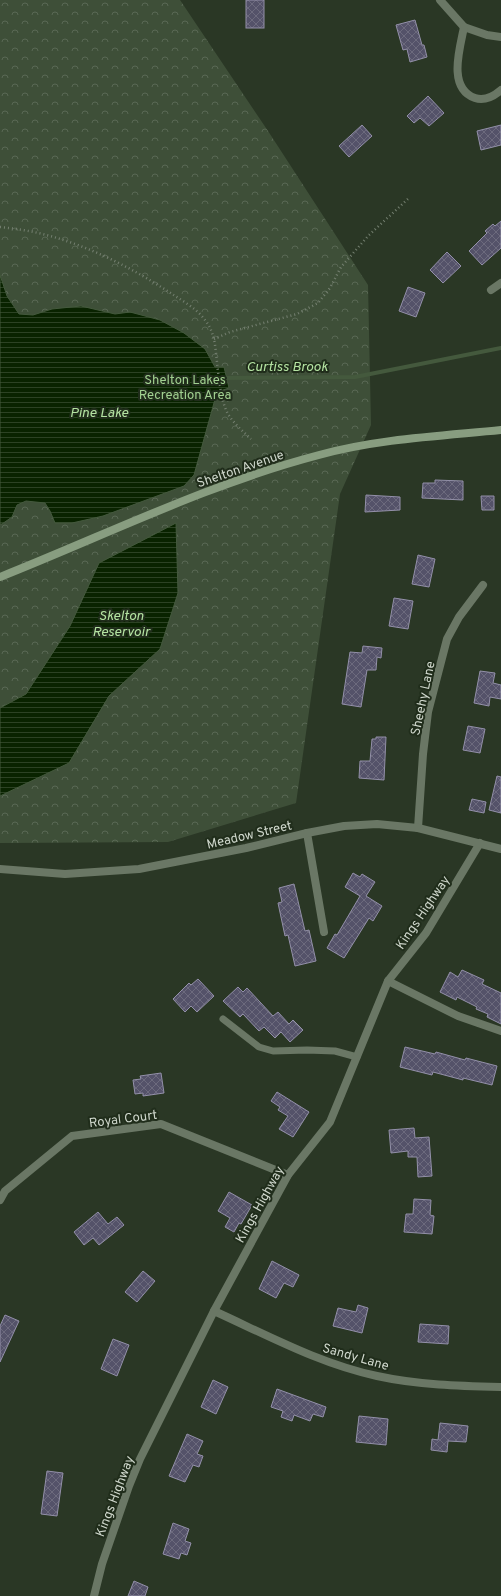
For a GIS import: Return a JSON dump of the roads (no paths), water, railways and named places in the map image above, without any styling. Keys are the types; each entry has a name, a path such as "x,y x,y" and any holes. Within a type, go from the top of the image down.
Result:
{"main road":[{"name":"Shelton Avenue","path":"0,577 198,495 320,454 366,445 501,430"}],"street":[{"path":"440,0 464,27 487,35 501,37"},
{"path":"464,27 457,71 458,80 462,87 466,93 475,98 482,99 491,97 501,90"},
{"path":"491,290 501,283"},
{"name":"Sheehy Lane","path":"418,828 423,754 428,712 447,639 459,617 483,585"},
{"name":"Meadow Street","path":"0,869 65,874 139,869 246,848 307,833 344,826 377,824 418,828 501,849"},
{"path":"307,833 324,932"},
{"name":"Kings Highway","path":"94,1596 102,1564 140,1459 214,1311 288,1175 330,1122 388,981 426,932 480,843"},
{"path":"388,981 458,1016 501,1031"},
{"name":"Royal Court","path":"0,1200 6,1191 72,1136 161,1124 288,1175"},
{"name":"Sandy Lane","path":"214,1311 320,1359 377,1376 445,1386 501,1388"}],"lane":[{"path":"223,1019 259,1047 273,1051 335,1051 357,1057"}],"water":[{"name":"Pine Lake","path":"0,275 7,296 19,314 33,315 52,309 81,306 115,314 130,312 160,320 184,333 205,349 215,367 224,367 229,388 217,392 194,475 184,486 103,516 72,523 55,523 45,503 26,501 17,505 12,517 0,524"},
{"name":"Skelton Reservoir","path":"176,523 178,593 160,649 109,696 69,763 0,796 0,708 26,694 70,626 99,563"}],"waterway":[{"name":"Curtiss Brook","path":"220,378 355,377 501,348"}],"park label":[{"name":"Shelton Lakes Recreation Area","path":"185,386"}]}
